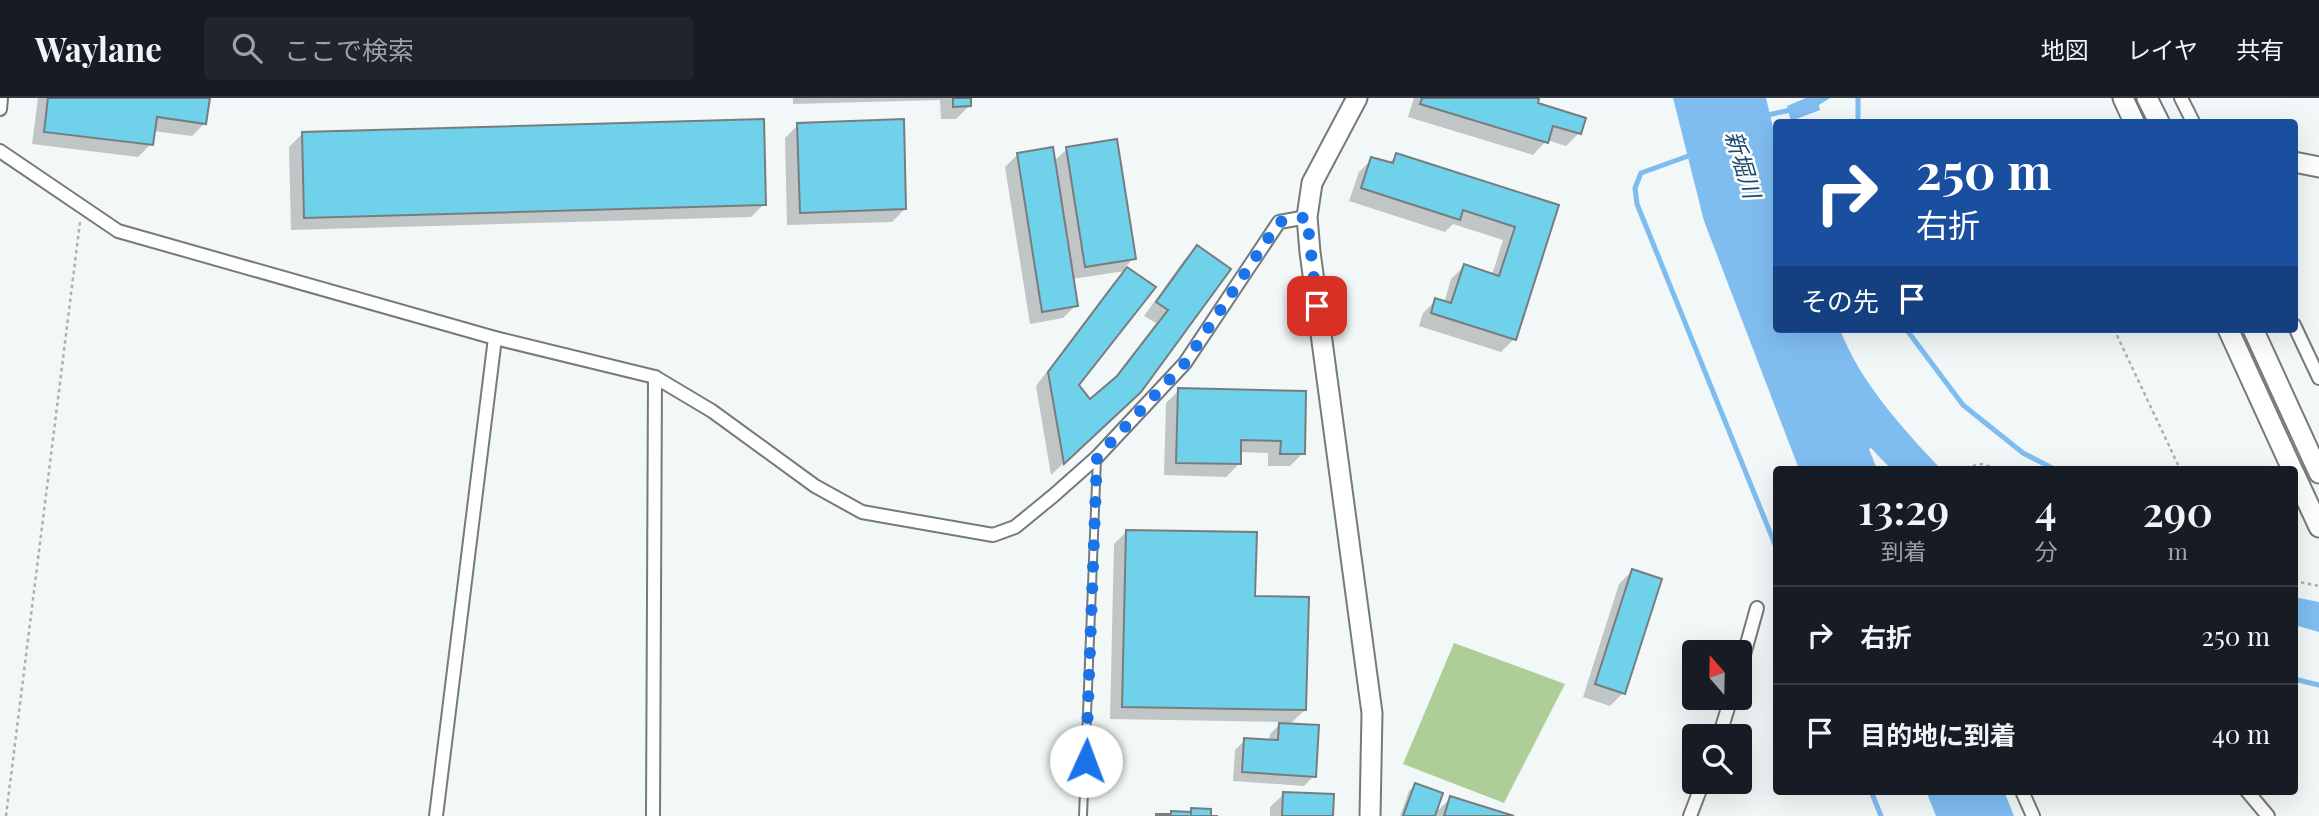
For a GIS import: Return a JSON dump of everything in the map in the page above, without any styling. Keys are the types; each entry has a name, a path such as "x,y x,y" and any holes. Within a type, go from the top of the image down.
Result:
{"street":[{"path":"0,109 1,98"},
{"path":"1357,98 1312,183 1307,217 1311,265 1372,713 1370,816"},
{"path":"2123,98 2133,119"},
{"path":"2147,98 2158,119"},
{"path":"2181,98 2192,119"},
{"path":"0,150 118,231 495,338 655,377 712,411 816,486 862,512 993,535 1015,527 1097,457 1185,363 1279,222 1307,217"},
{"path":"2298,163 2319,167"},
{"path":"2230,333 2291,466"},
{"path":"2255,333 2319,473"},
{"path":"2298,333 2319,378"},
{"path":"436,816 495,338"},
{"path":"653,816 655,377"},
{"path":"2298,482 2319,527"},
{"path":"1749,640 1758,608"},
{"path":"1690,816 1698,794"},
{"path":"2024,795 2033,816"},
{"path":"2250,795 2268,816"}],"lane":[{"path":"1083,816 1097,457"}],"path":[{"path":"6,816 82,208"},
{"path":"2116,333 2179,466"},
{"path":"2298,582 2319,586"}],"green space":[{"path":"1454,643 1565,684 1504,803 1403,764"}],"water":[{"name":"新堀川","path":"1673,98 1766,98 1773,127 1773,333 1842,333 1870,386 1897,421 1938,466 1888,466 1871,448 1869,449 1876,466 1798,466 1704,221"},
{"path":"1806,98 1830,98 1819,105 1820,110 1796,119 1790,119 1787,106"},
{"path":"2298,598 2319,602 2319,632 2298,626"},
{"path":"1928,795 2006,795 2014,816 1936,816"}],"building":[{"path":"48,98 210,98 206,124 157,117 153,145 44,132"},
{"path":"953,98 971,98 971,106 953,107"},
{"path":"1422,98 1539,98 1538,103 1586,118 1581,134 1553,126 1548,143 1420,104"},
{"path":"764,119 766,205 304,218 302,132"},
{"path":"904,119 906,209 800,213 797,123"},
{"path":"1117,139 1136,259 1085,267 1066,147"},
{"path":"1053,147 1078,306 1042,312 1017,153"},
{"path":"1396,153 1559,205 1516,340 1431,313 1435,298 1451,303 1464,264 1499,276 1515,227 1463,210 1460,220 1361,188 1371,157 1393,163"},
{"path":"1197,245 1231,269 1141,392 1064,464 1048,372 1127,267 1156,287 1079,385 1090,399 1117,376 1168,310 1156,302"},
{"path":"1178,388 1306,391 1305,454 1280,454 1281,441 1241,440 1241,464 1176,463"},
{"path":"1126,530 1257,532 1255,596 1309,597 1306,710 1122,707"},
{"path":"1632,569 1662,579 1625,694 1595,684"},
{"path":"1279,723 1319,725 1316,777 1242,772 1244,738 1278,740"},
{"path":"1415,783 1443,793 1435,816 1403,816"},
{"path":"1283,792 1334,794 1333,816 1282,816"},
{"path":"1450,796 1514,816 1444,816"},
{"path":"1191,808 1211,809 1211,816 1191,816"},
{"path":"1171,811 1191,812 1191,816 1156,816 1171,814"}],"waterway":[{"path":"1858,98 1858,119"},
{"path":"1763,116 1795,109"},
{"path":"1691,155 1641,173 1635,188 1637,204 1773,540"},
{"path":"1909,333 1963,405 2023,453 2048,466"},
{"path":"2298,680 2319,685"},
{"path":"1873,795 1881,816"}],"route":[{"path":"1086,761 1097,457 1185,363 1279,222 1307,217 1317,306"}]}
